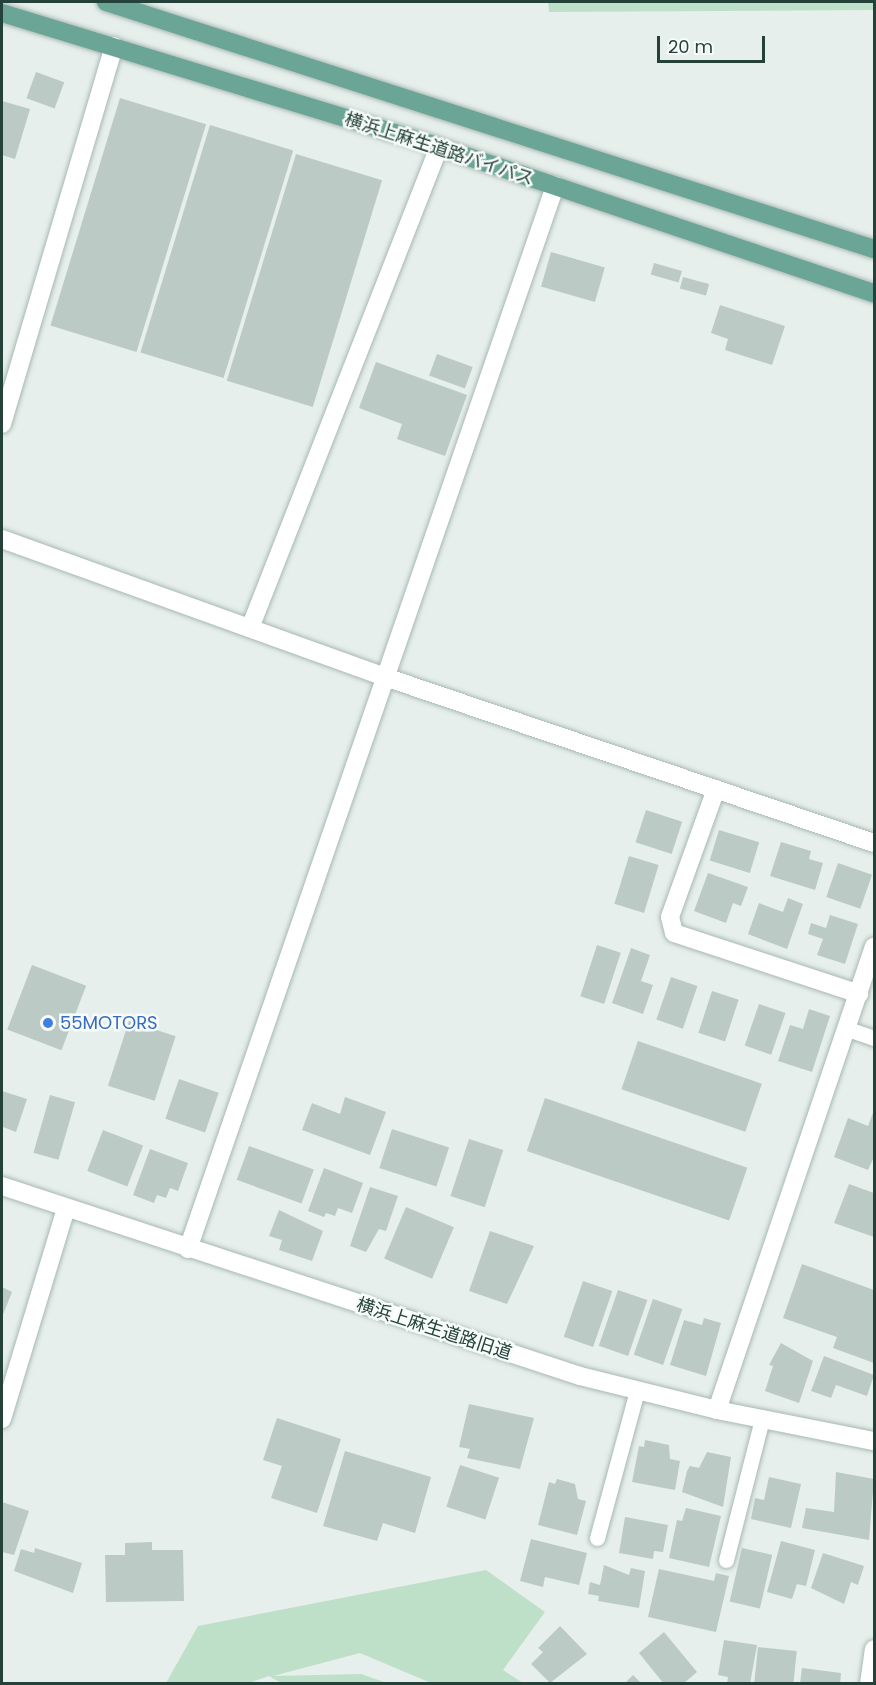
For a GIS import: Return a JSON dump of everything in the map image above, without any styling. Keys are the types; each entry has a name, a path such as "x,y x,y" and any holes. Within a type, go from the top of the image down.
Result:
{"main road":[{"path":"106,2 874,249"},
{"name":"横浜上麻生道路バイパス","path":"2,13 439,147 874,292"}],"street":[{"path":"2,424 114,46"},
{"path":"250,628 439,147"},
{"path":"188,1249 555,186"},
{"path":"2,538 385,677 874,843"},
{"path":"716,789 670,917 674,933 859,994"},
{"path":"717,1410 874,947"},
{"name":"横浜上麻生道路旧道","path":"2,1186 188,1249 637,1391 717,1410 874,1441"},
{"path":"2,1419 66,1208"},
{"path":"868,1683 874,1649"}],"lane":[{"path":"848,1029 874,1038"},
{"path":"597,1538 637,1391"},
{"path":"726,1560 762,1419"}],"green space":[{"path":"548,2 874,2 874,10 549,12"},
{"path":"486,1570 545,1612 503,1670 523,1683 431,1683 360,1653 273,1676 361,1674 387,1683 281,1683 269,1676 249,1683 166,1683 198,1626"}],"building":[{"path":"36,72 64,82 55,109 26,98"},
{"path":"120,98 206,124 136,352 50,326"},
{"path":"2,101 30,109 15,159 2,155"},
{"path":"210,125 293,150 224,378 140,353"},
{"path":"296,154 382,180 313,407 227,381"},
{"path":"551,252 605,267 595,302 541,287"},
{"path":"654,263 682,271 679,283 651,275"},
{"path":"683,277 709,284 706,296 680,289"},
{"path":"720,305 785,326 772,365 725,350 728,339 711,333"},
{"path":"437,354 473,367 465,389 429,376"},
{"path":"376,362 467,395 445,456 397,439 402,424 359,408"},
{"path":"646,810 682,822 672,854 635,842"},
{"path":"719,830 759,842 750,873 710,861"},
{"path":"781,842 811,851 809,859 823,863 815,890 770,876"},
{"path":"629,856 659,865 644,913 614,904"},
{"path":"838,863 872,875 860,909 826,897"},
{"path":"708,873 748,887 741,906 733,903 726,923 694,911"},
{"path":"788,898 803,904 787,949 748,934 759,903 783,912"},
{"path":"830,915 858,924 845,964 817,955 823,939 808,934 811,923 826,928"},
{"path":"597,945 621,953 604,1004 580,996"},
{"path":"631,948 650,955 641,981 653,985 643,1014 612,1003"},
{"path":"32,965 86,986 61,1050 7,1029"},
{"path":"671,977 697,986 683,1029 656,1020"},
{"path":"712,991 739,1000 725,1041 698,1033"},
{"path":"759,1004 785,1013 771,1055 745,1046"},
{"path":"809,1009 830,1016 812,1072 778,1061 790,1025 803,1029"},
{"path":"129,1021 176,1036 155,1101 108,1086"},
{"path":"638,1041 762,1084 745,1132 621,1089"},
{"path":"179,1079 219,1093 205,1132 165,1119"},
{"path":"2,1091 27,1099 16,1132 3,1127 2,1132"},
{"path":"50,1095 75,1102 58,1160 33,1153"},
{"path":"345,1097 386,1112 370,1155 302,1130 312,1103 340,1114"},
{"path":"545,1098 747,1168 729,1221 527,1151"},
{"path":"874,1110 874,1157 868,1170 834,1157 848,1118 868,1126"},
{"path":"392,1129 449,1148 436,1187 379,1168"},
{"path":"103,1130 143,1145 127,1186 87,1171"},
{"path":"469,1139 503,1150 485,1207 450,1196"},
{"path":"249,1146 314,1170 302,1203 237,1180"},
{"path":"150,1149 188,1163 178,1191 170,1188 166,1198 157,1195 154,1203 133,1195"},
{"path":"324,1168 363,1183 352,1213 338,1208 335,1216 326,1213 324,1217 308,1211"},
{"path":"849,1184 874,1193 874,1237 834,1223"},
{"path":"370,1187 398,1196 386,1231 379,1229 366,1252 350,1246"},
{"path":"406,1207 454,1227 432,1279 384,1259"},
{"path":"279,1210 323,1231 312,1261 279,1250 282,1240 269,1236"},
{"path":"490,1231 534,1246 507,1304 469,1291"},
{"path":"802,1264 874,1290 874,1363 833,1348 837,1337 783,1318"},
{"path":"583,1281 612,1291 593,1347 564,1337"},
{"path":"2,1287 12,1292 2,1317"},
{"path":"618,1290 647,1300 628,1356 599,1346"},
{"path":"653,1299 682,1309 663,1365 634,1355"},
{"path":"704,1318 721,1323 706,1376 670,1365 684,1320 702,1325"},
{"path":"781,1343 813,1361 799,1403 765,1391 773,1366 769,1365"},
{"path":"824,1356 874,1375 867,1396 836,1385 831,1398 811,1391"},
{"path":"469,1404 534,1418 520,1469 467,1458 470,1449 459,1447"},
{"path":"277,1418 341,1439 317,1513 271,1498 282,1466 263,1460"},
{"path":"645,1440 669,1445 670,1459 680,1461 675,1490 632,1482 639,1446 644,1447"},
{"path":"345,1451 431,1477 415,1533 383,1523 377,1541 323,1526"},
{"path":"707,1452 731,1457 723,1507 682,1492 690,1466 699,1468"},
{"path":"460,1465 499,1478 485,1520 446,1507"},
{"path":"836,1472 874,1479 869,1540 802,1528 806,1508 834,1512"},
{"path":"769,1477 801,1484 791,1528 751,1519 755,1498 764,1500"},
{"path":"557,1479 575,1484 578,1499 586,1501 577,1535 538,1525 549,1482 555,1484"},
{"path":"2,1502 29,1511 14,1555 2,1552"},
{"path":"686,1508 721,1516 709,1567 669,1558 677,1520 682,1521"},
{"path":"625,1517 668,1525 663,1552 654,1551 653,1559 619,1553"},
{"path":"531,1539 587,1553 579,1585 545,1577 543,1587 520,1581"},
{"path":"781,1541 815,1550 806,1586 797,1584 792,1599 767,1592"},
{"path":"152,1542 152,1550 183,1550 184,1601 106,1602 105,1555 125,1555 125,1543"},
{"path":"35,1548 82,1563 73,1593 14,1571 21,1549 34,1553"},
{"path":"742,1548 772,1555 760,1609 730,1602"},
{"path":"823,1553 864,1566 858,1585 851,1582 844,1604 811,1588"},
{"path":"604,1565 629,1575 631,1568 645,1571 639,1608 598,1601 599,1596 588,1594 590,1582 600,1585"},
{"path":"659,1569 714,1581 716,1573 729,1576 716,1632 648,1617"},
{"path":"560,1626 587,1654 550,1683 531,1664 543,1652 538,1648"},
{"path":"664,1632 697,1672 683,1684 664,1684 639,1653"},
{"path":"724,1640 757,1645 750,1684 727,1684 728,1677 718,1675"},
{"path":"758,1647 797,1651 793,1684 754,1684"},
{"path":"802,1668 841,1673 840,1684 800,1684"},
{"path":"633,1675 642,1684 624,1684"}],"place":[{"name":"55MOTORS","path":"48,1023"}]}
